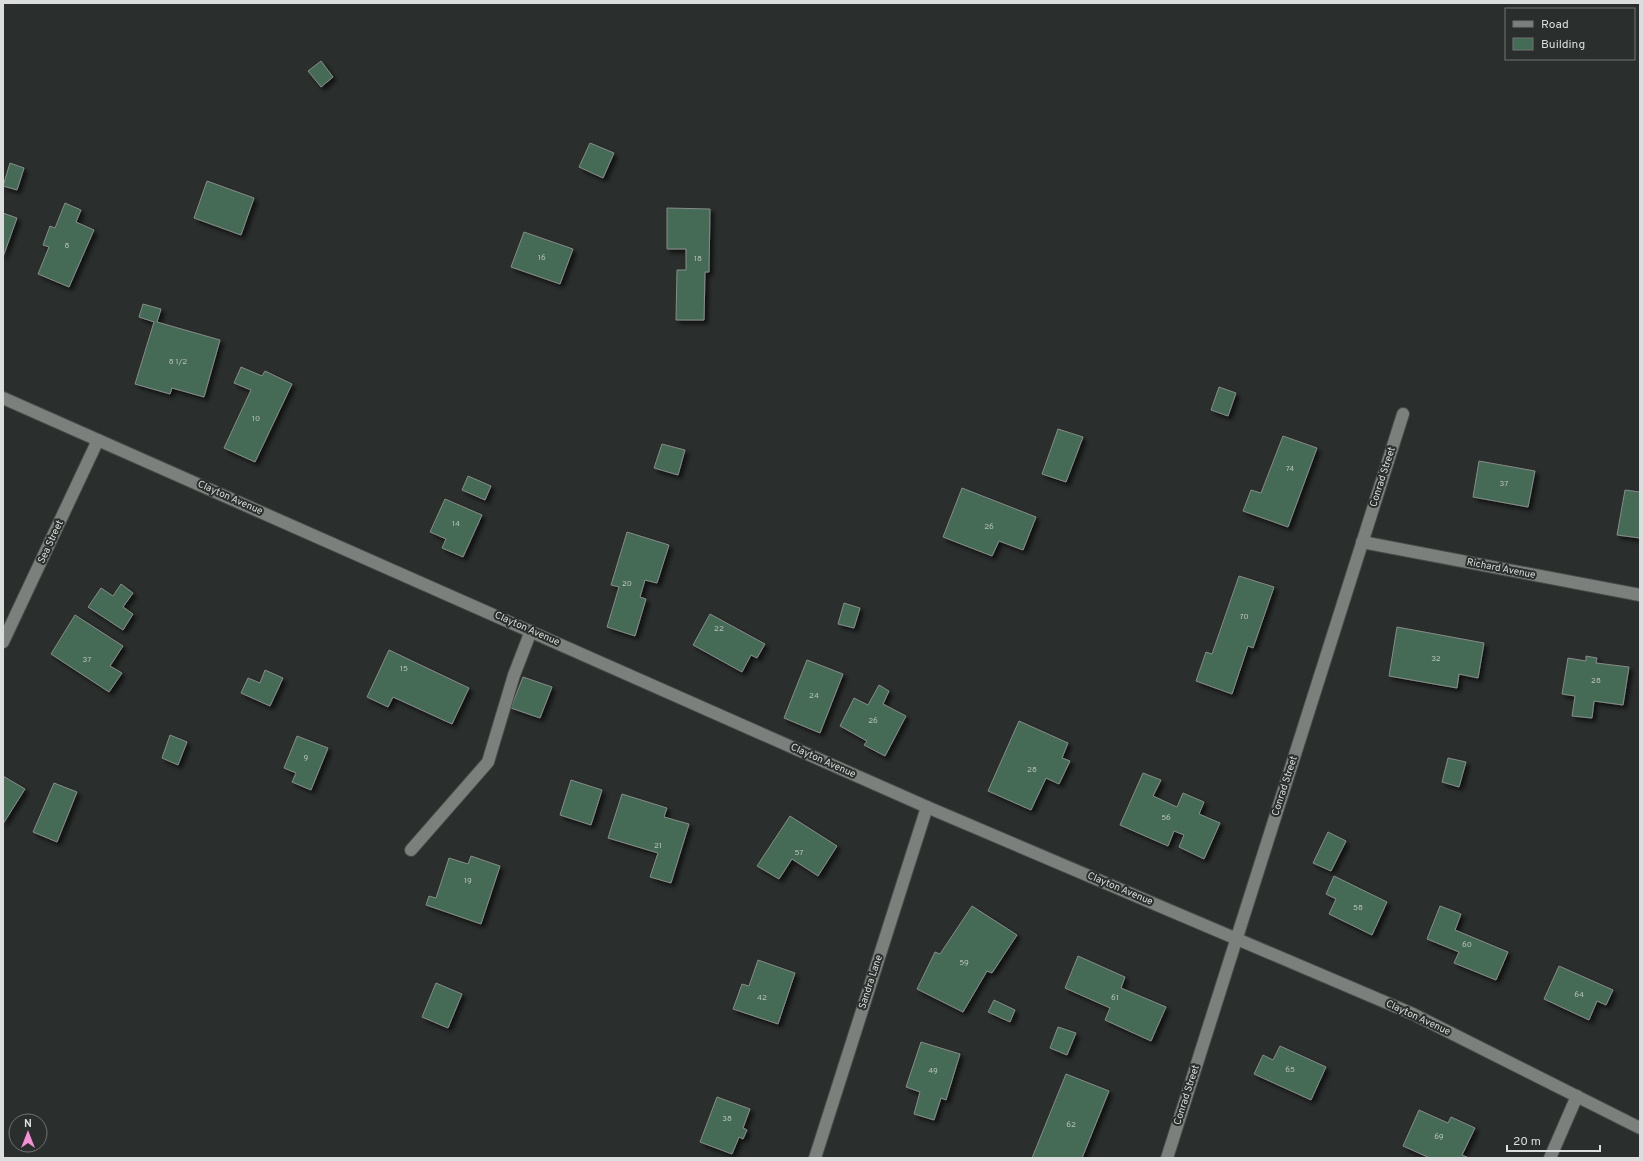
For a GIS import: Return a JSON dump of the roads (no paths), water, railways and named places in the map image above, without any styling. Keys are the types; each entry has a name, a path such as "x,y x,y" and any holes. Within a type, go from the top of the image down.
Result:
{"street":[{"name":"Clayton Avenue","path":"3,398 927,807 1412,1014 1640,1128"},
{"name":"Conrad Street","path":"1167,1158 1403,414"},
{"name":"Sea Street","path":"3,642 98,440"},
{"name":"Richard Avenue","path":"1362,542 1640,594"},
{"path":"411,850 488,762 514,675 530,631"},
{"name":"Sandra Lane","path":"815,1158 927,807"},
{"path":"1550,1158 1577,1096"}]}
